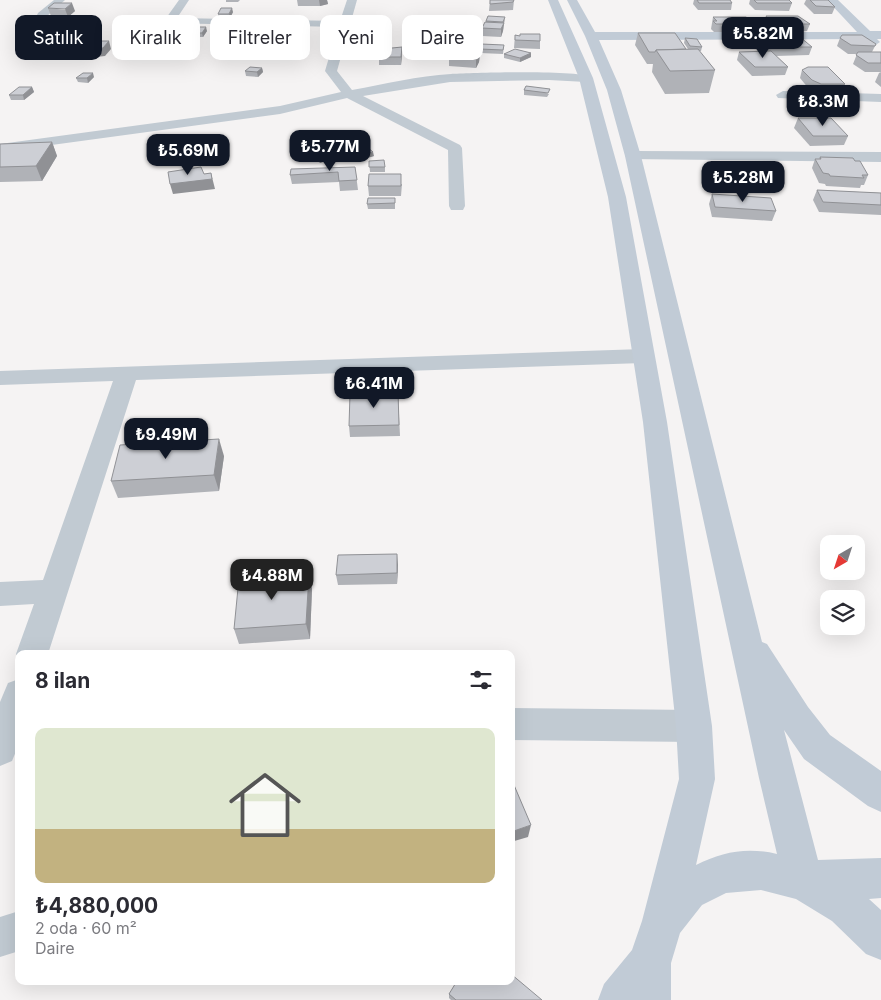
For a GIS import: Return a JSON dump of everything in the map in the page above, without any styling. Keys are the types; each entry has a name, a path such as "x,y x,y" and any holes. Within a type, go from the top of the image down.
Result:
{"main road":[{"path":"553,0 586,78 616,197 655,422 694,726 697,779 649,982 620,1000"},
{"path":"572,0 591,36 614,90 634,156 777,778 804,881"},
{"path":"832,0 881,48"},
{"path":"591,36 881,35"},
{"path":"744,636 796,719 818,747 881,794"},
{"path":"663,921 688,890 722,873 761,870 804,881 846,906 881,940"},
{"path":"804,881 881,878"}],"street":[{"path":"42,14 60,0"},
{"path":"184,0 168,21 320,24"},
{"path":"347,15 352,0"},
{"path":"334,60 331,71 349,94 455,148 457,206"},
{"path":"0,148 280,110 349,94 450,78 539,76 586,78"},
{"path":"783,96 879,100"},
{"path":"634,156 881,157"},
{"path":"0,378 643,356"},
{"path":"33,650 127,373"},
{"path":"0,594 54,591"},
{"path":"0,749 15,706"},
{"path":"515,724 694,726"},
{"path":"0,937 15,931"}],"building":[{"path":"490,0 514,0 513,2 490,4"},
{"path":"697,0 730,0 732,3 699,3"},
{"path":"754,0 789,0 792,3 757,3"},
{"path":"810,0 828,0 835,7 816,6"},
{"path":"54,3 72,3 65,9 48,8"},
{"path":"221,8 232,8 229,14 218,14"},
{"path":"488,16 505,17 503,22 486,21"},
{"path":"766,16 798,16 810,24 769,24"},
{"path":"713,17 746,17 756,24 716,24 713,21 717,21"},
{"path":"485,22 504,23 501,29 483,28"},
{"path":"200,27 206,27 200,33"},
{"path":"638,33 675,33 686,49 649,52"},
{"path":"520,34 540,34 540,41 515,40 515,35 520,36"},
{"path":"842,35 862,35 876,44 875,46 851,45 840,38"},
{"path":"755,37 800,37 812,47 766,47"},
{"path":"685,38 697,39 702,47 690,46"},
{"path":"102,41 109,41 103,48"},
{"path":"483,44 504,45 503,50 483,49"},
{"path":"402,47 401,57 392,57 392,48"},
{"path":"515,49 531,53 520,58 504,54"},
{"path":"698,49 715,70 670,71 656,50"},
{"path":"771,51 788,67 755,67 739,52"},
{"path":"858,52 881,52 881,63 868,63 856,55"},
{"path":"250,67 262,68 257,72 245,71"},
{"path":"808,67 828,67 845,84 821,84 812,80 802,70"},
{"path":"83,73 93,73 87,78 76,78"},
{"path":"526,86 550,89 548,93 524,90"},
{"path":"19,87 32,87 23,95 9,95"},
{"path":"798,118 831,118 848,136 813,136"},
{"path":"52,142 36,166 0,167 0,144"},
{"path":"361,142 373,152 360,155 348,146"},
{"path":"325,148 334,153 319,158 311,152"},
{"path":"820,157 853,158 855,161 860,161 868,175 862,175 864,178 830,176 823,173 815,159 821,159"},
{"path":"384,160 385,167 369,167 369,161"},
{"path":"201,167 204,174 211,173 212,179 170,184 168,172"},
{"path":"355,167 357,180 339,181 338,172 290,175 291,169"},
{"path":"369,174 401,174 401,186 368,186"},
{"path":"817,190 881,193 881,205 823,202"},
{"path":"712,194 771,198 776,211 715,207"},
{"path":"368,198 395,198 395,203 367,204"},
{"path":"398,392 399,425 349,426 350,394"},
{"path":"219,439 214,475 111,481 120,445"},
{"path":"397,554 397,573 336,575 338,555"},
{"path":"309,574 306,624 234,629 239,578"},
{"path":"515,787 531,825 515,831"},
{"path":"515,977 542,1000 456,1000 449,994 455,985 515,985"}]}
